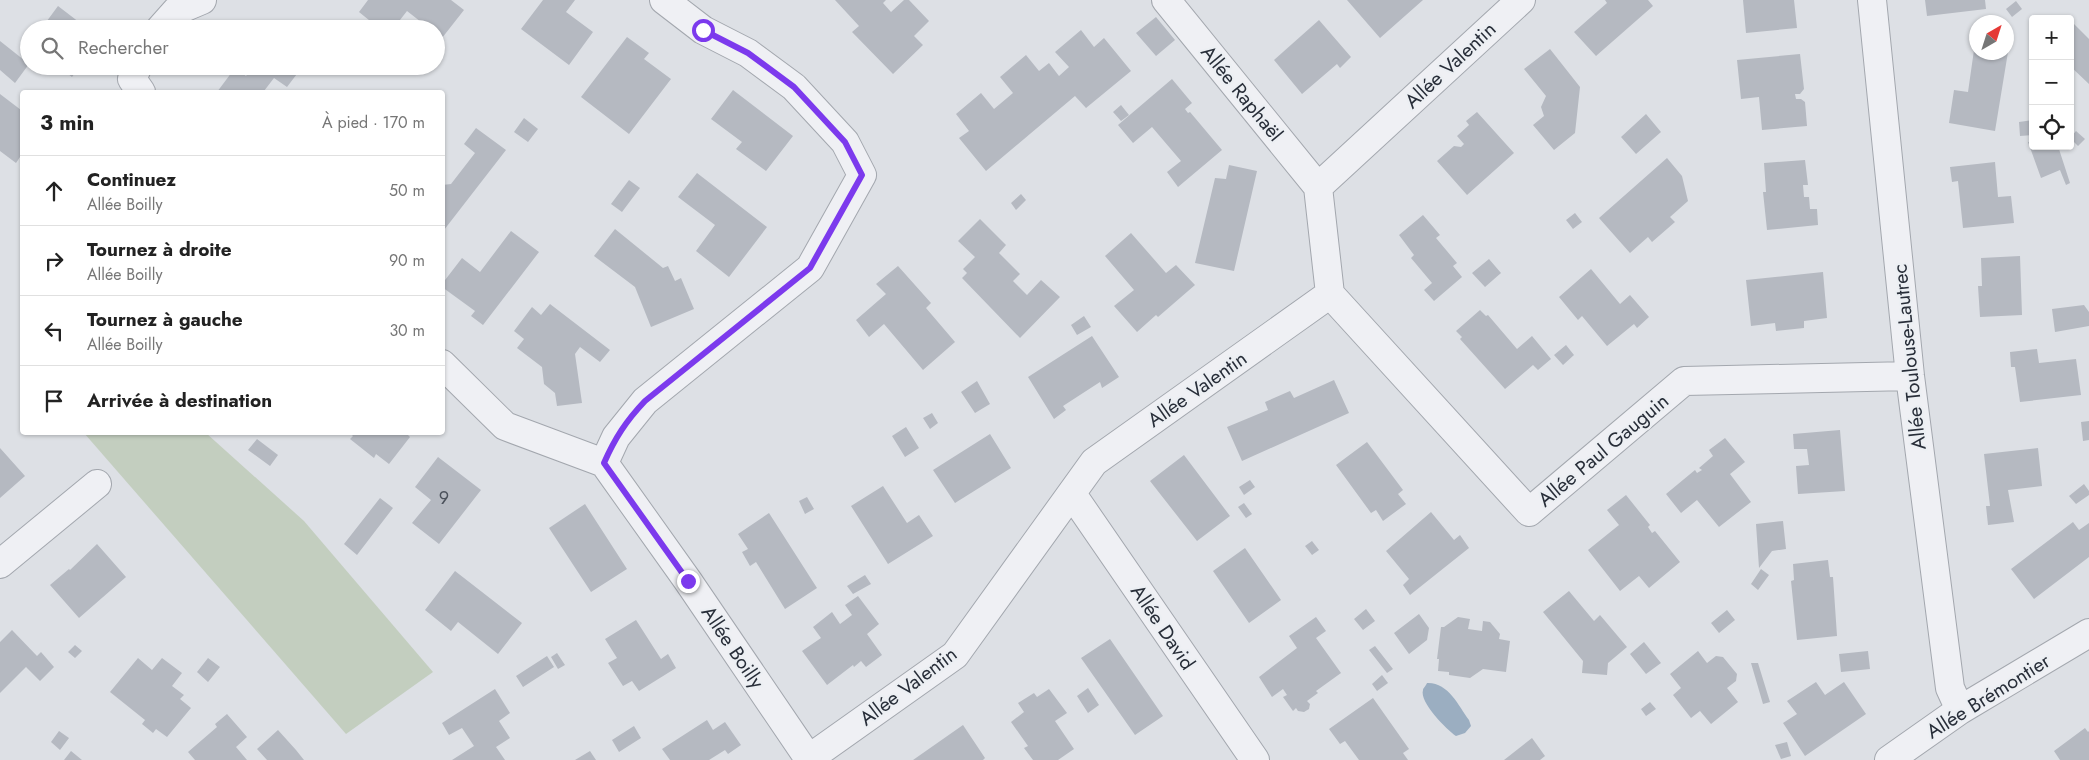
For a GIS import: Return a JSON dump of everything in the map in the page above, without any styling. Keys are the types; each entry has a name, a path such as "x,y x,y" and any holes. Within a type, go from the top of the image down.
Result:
{"street":[{"path":"168,20 176,11 202,0"},
{"path":"445,367 505,426 604,463 616,437 630,417 645,401 810,268 862,175 845,142 794,87 748,53 703,30 664,0"},
{"name":"Allée Raphaël","path":"1166,0 1318,187"},
{"name":"Allée Valentin","path":"1318,187 1521,0"},
{"name":"Allée Toulouse-Lautrec","path":"1872,0 1910,376 1950,688 1960,710"},
{"path":"134,75 132,79 140,90"},
{"path":"1318,187 1330,294"},
{"name":"Allée Valentin","path":"808,759 955,655 1094,462 1330,294"},
{"name":"Allée Paul Gauguin","path":"1330,294 1529,512 1684,382 1910,376"},
{"name":"Allée Boilly","path":"604,463 688,581 808,759"},
{"path":"0,564 97,484"},
{"name":"Allée David","path":"1072,494 1255,760"},
{"name":"Allée Brémontier","path":"1889,760 1960,710 2089,633"}],"green space":[{"path":"86,435 208,435 304,521 433,672 346,734"}],"water":[{"path":"1427,683 1441,686 1456,701 1471,726 1465,733 1456,736 1446,728 1429,708 1423,695 1423,689"}],"building":[{"path":"368,0 451,0 464,10 445,34 445,20 418,20 407,11 400,20 369,20 359,12"},
{"path":"543,0 575,0 566,12 593,32 569,65 521,29"},
{"path":"835,0 886,0 883,3 891,12 904,0 909,0 929,21 914,36 923,45 893,74 852,32 859,26"},
{"path":"1347,0 1423,0 1380,38"},
{"path":"1605,0 1648,0 1653,6 1596,56 1574,32 1607,3"},
{"path":"1743,0 1794,0 1797,28 1746,33"},
{"path":"1925,0 1985,0 1986,9 1927,16"},
{"path":"2016,1 2022,9 2014,15 2010,15 2006,9"},
{"path":"58,6 76,20 48,20"},
{"path":"1156,17 1175,40 1156,56 1136,33"},
{"path":"1319,20 1351,57 1340,68 1337,64 1302,94 1274,60"},
{"path":"2074,24 2089,39 2089,84 2074,70"},
{"path":"1081,30 1094,47 1104,38 1131,71 1086,108 1075,96 986,171 959,138 969,131 956,114 981,93 994,109 1013,93 1000,77 1026,55 1039,71 1049,63 1059,76 1069,67 1055,52"},
{"path":"627,37 649,53 644,59 671,79 629,134 581,97"},
{"path":"0,41 20,57 21,75 15,83 0,70"},
{"path":"1550,49 1580,87 1575,133 1554,150 1533,125 1544,116 1541,107 1546,96 1524,69"},
{"path":"1800,54 1804,89 1800,94 1795,94 1796,99 1801,99 1805,102 1807,126 1762,130 1759,97 1741,99 1737,60"},
{"path":"1973,60 2007,60 1995,131 1949,123 1954,90 1968,92"},
{"path":"230,75 296,75 287,87 274,78 265,90 218,90"},
{"path":"1172,79 1192,103 1185,109 1188,113 1190,112 1222,150 1178,187 1167,172 1181,161 1152,127 1133,143 1118,125"},
{"path":"733,90 793,136 766,171 736,149 742,142 711,119"},
{"path":"0,94 20,109 20,157 16,163 0,151"},
{"path":"1121,105 1129,115 1121,121 1113,112"},
{"path":"1477,112 1514,153 1467,195 1437,161 1454,146 1461,147 1464,144 1457,136 1469,125 1466,121"},
{"path":"1646,114 1661,132 1636,154 1621,137"},
{"path":"524,118 538,129 528,142 514,132"},
{"path":"2029,121 2029,135 2020,136 2019,122"},
{"path":"476,128 506,150 445,229 445,185 451,184 475,153 464,144"},
{"path":"2076,131 2085,139 2078,146 2074,142 2074,133"},
{"path":"2031,150 2059,150 2070,183 2066,185 2060,170 2041,178"},
{"path":"1667,158 1682,176 1688,201 1670,217 1675,222 1652,242 1648,237 1630,253 1599,218"},
{"path":"1805,160 1808,185 1803,185 1804,197 1809,197 1810,209 1817,209 1818,225 1767,230 1763,192 1766,192 1764,163"},
{"path":"1995,162 1998,197 2011,196 2014,223 1963,228 1958,181 1952,182 1950,167"},
{"path":"1229,165 1257,171 1234,271 1195,263 1215,178 1226,179"},
{"path":"697,173 767,227 729,277 696,251 715,225 678,197"},
{"path":"629,180 640,188 622,212 611,204"},
{"path":"1021,194 1026,200 1016,210 1011,203"},
{"path":"1575,213 1582,222 1573,229 1566,220"},
{"path":"1423,215 1440,235 1436,238 1457,263 1453,266 1462,277 1434,301 1424,290 1432,283 1411,258 1414,255 1399,235"},
{"path":"980,219 1006,245 999,253 1020,274 1013,281 1027,295 1041,280 1060,297 1020,338 962,278 967,273 963,269 975,257 958,241"},
{"path":"615,229 663,268 668,266 675,281 681,278 694,309 651,327 635,287 594,256"},
{"path":"511,231 539,252 483,325 471,316 475,311 445,289 445,280 462,258 480,272"},
{"path":"1131,233 1166,273 1176,265 1195,285 1158,317 1156,315 1137,332 1114,306 1134,290 1105,256"},
{"path":"2020,256 2022,315 1980,317 1978,286 1982,286 1981,258"},
{"path":"1489,259 1501,273 1485,287 1472,273"},
{"path":"898,266 931,303 926,308 955,342 923,370 884,324 869,337 856,320 886,294 876,284"},
{"path":"1591,269 1620,304 1630,295 1649,317 1637,328 1634,324 1607,346 1582,316 1578,320 1559,297"},
{"path":"1823,272 1827,318 1804,321 1804,328 1776,331 1775,323 1751,326 1746,280"},
{"path":"550,304 610,350 600,362 580,347 575,354 582,403 557,406 555,393 544,384 542,367 517,348 524,339 514,331 532,307 541,315"},
{"path":"2084,305 2089,312 2089,326 2055,332 2052,309"},
{"path":"1480,310 1486,316 1488,315 1517,349 1532,336 1551,359 1538,370 1533,365 1505,389 1460,339 1462,337 1456,331"},
{"path":"1084,316 1091,327 1077,335 1071,325"},
{"path":"1092,336 1119,377 1102,388 1100,382 1063,406 1066,410 1054,419 1028,377"},
{"path":"1566,345 1574,355 1563,365 1554,355"},
{"path":"2037,349 2039,363 2076,359 2081,395 2020,402 2015,367 2011,367 2010,352"},
{"path":"1334,380 1349,413 1242,461 1227,427 1268,410 1265,402 1290,391 1294,398"},
{"path":"977,381 990,404 975,413 961,392"},
{"path":"932,413 938,423 930,429 923,418"},
{"path":"2089,421 2089,440 2083,441 2081,422"},
{"path":"906,427 919,448 905,457 892,436"},
{"path":"1840,430 1845,491 1798,494 1796,466 1809,465 1807,449 1794,449 1793,434"},
{"path":"990,434 1011,468 955,503 933,470"},
{"path":"408,435 410,437 389,464 376,454 374,458 350,439 353,436"},
{"path":"1725,438 1745,462 1730,474 1751,502 1719,527 1697,500 1681,513 1666,494 1695,470 1697,473 1702,470 1699,468 1713,456 1709,450"},
{"path":"257,439 278,455 270,466 248,450"},
{"path":"1367,442 1403,490 1398,494 1406,504 1383,521 1376,510 1371,513 1336,465"},
{"path":"0,448 25,476 0,498"},
{"path":"2038,448 2042,486 2008,490 2014,522 1988,525 1986,506 1990,506 1984,454"},
{"path":"1184,455 1230,516 1197,541 1150,481"},
{"path":"438,457 481,490 439,544 412,523 431,500 415,487"},
{"path":"1250,480 1255,487 1244,495 1239,487"},
{"path":"2084,484 2089,491 2089,495 2076,504 2069,496"},
{"path":"883,486 907,523 919,515 933,536 888,564 851,506"},
{"path":"1626,495 1650,525 1648,527 1652,533 1655,531 1680,562 1649,588 1639,576 1620,591 1588,550 1619,525 1607,510"},
{"path":"807,497 814,509 805,514 799,501"},
{"path":"380,498 393,508 357,555 344,544"},
{"path":"1244,503 1252,514 1246,518 1238,507"},
{"path":"585,504 627,569 591,592 549,528"},
{"path":"1431,512 1454,540 1460,535 1469,548 1410,595 1403,585 1409,579 1386,551"},
{"path":"769,513 817,588 785,609 756,562 750,566 742,552 748,549 738,534"},
{"path":"1783,521 1786,549 1772,551 1759,568 1756,524"},
{"path":"2073,522 2079,530 2089,523 2089,557 2034,599 2011,569"},
{"path":"1312,541 1319,550 1312,555 1305,546"},
{"path":"97,544 126,577 79,618 50,585 70,570"},
{"path":"1245,548 1281,600 1249,623 1213,571"},
{"path":"1828,560 1830,577 1833,577 1837,636 1797,640 1791,581 1794,580 1793,564"},
{"path":"1761,569 1769,575 1758,590 1751,584"},
{"path":"455,571 522,623 498,654 458,622 451,631 425,610"},
{"path":"865,575 871,584 853,594 847,586"},
{"path":"1569,591 1594,621 1600,615 1627,647 1608,663 1607,675 1582,673 1583,661 1543,612"},
{"path":"858,596 879,624 867,634 882,655 866,667 861,661 854,667 853,665 827,685 802,651 821,638 813,627 832,612 840,624 852,615 845,605"},
{"path":"1366,609 1375,621 1363,630 1354,619"},
{"path":"1727,610 1735,620 1719,633 1711,623"},
{"path":"1419,614 1429,628 1427,640 1409,654 1394,633"},
{"path":"1316,617 1326,631 1316,638 1341,673 1316,691 1318,693 1307,701 1310,704 1309,709 1304,712 1298,711 1296,708 1293,711 1283,697 1287,695 1283,689 1272,697 1259,677 1297,648 1289,636"},
{"path":"1458,617 1470,619 1468,629 1482,631 1483,621 1490,622 1500,634 1499,639 1510,641 1506,672 1483,669 1470,678 1449,675 1449,672 1438,671 1439,659 1437,659 1441,627 1444,627"},
{"path":"636,620 661,659 668,654 676,668 639,691 632,681 623,686 608,663 617,658 605,639"},
{"path":"12,630 37,656 41,652 54,667 40,681 26,667 0,693 0,642"},
{"path":"1110,639 1163,716 1135,735 1081,658"},
{"path":"1644,642 1661,663 1646,674 1630,654"},
{"path":"75,645 82,651 75,658 68,652"},
{"path":"1375,646 1393,669 1387,673 1369,650"},
{"path":"1698,651 1707,663 1716,656 1723,657 1737,674 1736,681 1727,688 1738,702 1711,724 1700,711 1691,718 1673,695 1681,688 1670,674"},
{"path":"1868,651 1870,669 1841,672 1839,654"},
{"path":"557,653 565,665 558,669 551,657"},
{"path":"547,656 554,667 523,687 516,676"},
{"path":"138,658 152,670 162,658 182,673 172,686 184,695 180,699 191,708 167,737 156,729 153,733 142,724 145,720 110,692"},
{"path":"208,658 220,667 208,682 197,672"},
{"path":"1751,663 1758,663 1770,702 1763,704"},
{"path":"1382,675 1388,683 1377,691 1372,684"},
{"path":"1816,682 1825,695 1844,682 1866,714 1805,756 1783,723 1797,714 1787,701"},
{"path":"1088,688 1099,705 1088,713 1077,696"},
{"path":"495,689 510,713 499,721 510,738 496,747 505,760 452,760 474,746 462,728 449,735 442,723"},
{"path":"1049,689 1067,713 1055,721 1074,749 1058,760 1033,760 1024,748 1028,746 1011,722 1024,712 1018,703 1034,693 1037,697"},
{"path":"1373,698 1409,749 1403,753 1408,760 1359,760 1345,741 1340,744 1329,729"},
{"path":"1650,702 1656,709 1646,716 1641,709"},
{"path":"227,714 247,737 236,747 247,760 195,760 188,752 217,727 215,724"},
{"path":"707,720 713,730 725,722 741,745 728,754 725,750 709,760 670,760 662,749"},
{"path":"963,725 985,758 983,760 913,760"},
{"path":"634,726 641,738 619,752 612,740"},
{"path":"2085,728 2089,731 2089,760 2060,760 2054,751"},
{"path":"278,730 304,760 267,760 257,749"},
{"path":"59,731 69,738 60,750 51,742"},
{"path":"1532,738 1545,756 1540,760 1504,760"},
{"path":"1787,742 1791,756 1781,759 1775,745"},
{"path":"71,751 82,760 64,760"},
{"path":"590,751 596,760 575,760"}],"route":[{"path":"688,581 604,463 616,437 630,417 645,401 810,268 862,175 845,142 794,87 748,53 703,30"}]}
